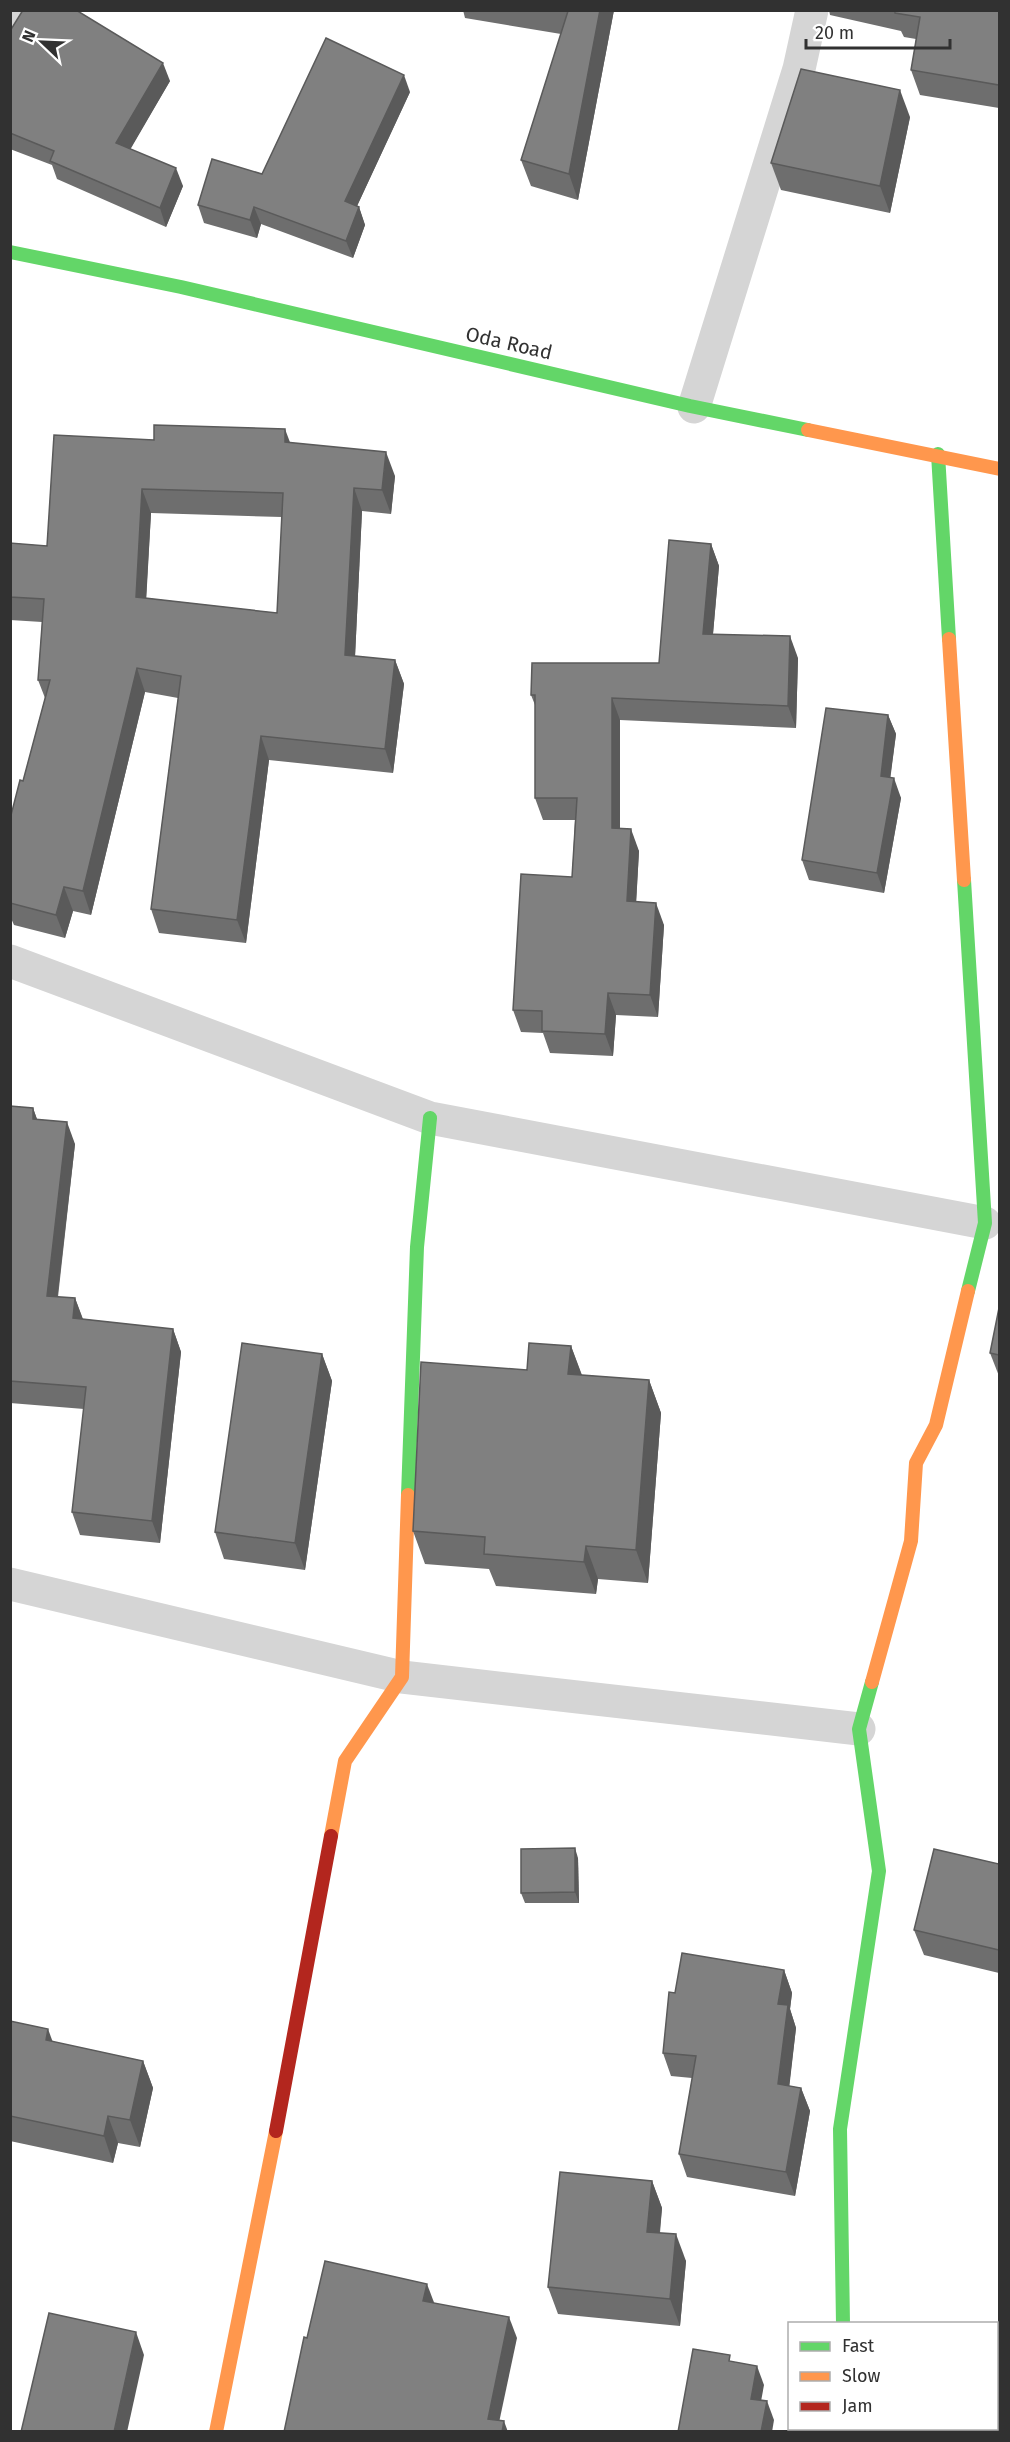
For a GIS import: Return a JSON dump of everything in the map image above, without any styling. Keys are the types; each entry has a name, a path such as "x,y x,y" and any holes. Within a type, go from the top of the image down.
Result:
{"street":[{"path":"10,25 19,10"},
{"path":"694,407 799,69 812,10"},
{"name":"Oda Road","path":"10,252 156,280 694,407 938,454 999,469"},
{"path":"843,2322 840,2129 879,1871 859,1730 910,1541 916,1463 936,1425 985,1223 938,454"},
{"path":"10,961 430,1118 985,1223"},
{"path":"216,2432 298,2022 345,1761 402,1677 417,1247 430,1118"},
{"path":"10,1584 402,1677 859,1730"}],"building":[{"path":"23,10 76,10 163,63 116,143 176,168 160,208 50,161 54,151 10,133 10,31"},
{"path":"563,10 600,10 569,174 521,160 568,11"},
{"path":"895,10 999,10 999,85 911,70 920,17 895,13"},
{"path":"326,38 404,75 345,201 359,207 346,241 254,207 250,220 198,205 212,159 262,174"},
{"path":"801,69 900,90 880,186 771,163"},
{"path":"154,425 285,429 285,442 386,452 382,490 354,488 345,655 395,660 385,749 261,736 237,920 151,909 181,676 137,668 83,891 64,887 56,915 10,903 10,819 20,780 23,781 50,680 38,680 44,599 10,597 10,543 47,546 54,435 154,440","holes":["142,489 283,493 277,613 136,597"]},
{"path":"669,540 711,544 703,634 790,636 788,706 612,698 612,828 631,829 627,901 656,903 650,995 608,993 605,1034 542,1031 542,1011 513,1010 521,874 572,877 577,798 535,798 535,695 531,695 532,663 659,663"},
{"path":"826,708 888,715 881,776 894,778 877,873 802,860"},
{"path":"10,1106 33,1108 33,1119 67,1122 47,1296 75,1298 73,1318 173,1329 152,1521 72,1512 86,1387 10,1381"},
{"path":"999,1308 999,1355 990,1353"},
{"path":"242,1343 322,1354 295,1543 215,1532"},
{"path":"529,1343 571,1346 568,1374 649,1380 636,1550 586,1546 584,1562 484,1554 485,1537 413,1531 421,1362 527,1370"},
{"path":"575,1848 575,1892 521,1893 521,1849"},
{"path":"934,1849 999,1864 999,1950 914,1930"},
{"path":"682,1953 784,1970 778,2004 788,2005 778,2084 801,2088 786,2172 679,2154 696,2056 663,2053 669,1992 675,1993"},
{"path":"10,2021 48,2029 46,2040 143,2061 130,2120 108,2116 104,2136 10,2116"},
{"path":"560,2172 652,2181 647,2232 676,2234 670,2299 548,2287"},
{"path":"325,2261 427,2284 423,2301 509,2317 488,2419 504,2421 502,2432 284,2432 304,2337 307,2338"},
{"path":"49,2313 136,2332 114,2432 21,2432"},
{"path":"693,2349 730,2355 729,2361 757,2366 751,2399 767,2401 761,2432 678,2432"}],"traffic: fast":[{"path":"10,252 181,287 690,406 808,430"},
{"path":"938,454 949,639"},
{"path":"964,880 985,1223 968,1291"},
{"path":"408,1495 417,1247 430,1118"},
{"path":"843,2322 840,2129 879,1871 859,1729 872,1682"}],"traffic: slow":[{"path":"808,430 1000,469"},
{"path":"949,639 964,880"},
{"path":"872,1682 911,1541 916,1463 936,1425 968,1291"},
{"path":"331,1836 345,1761 402,1677 408,1495"},
{"path":"216,2432 276,2131"}],"traffic: jam":[{"path":"276,2131 331,1836"}]}
